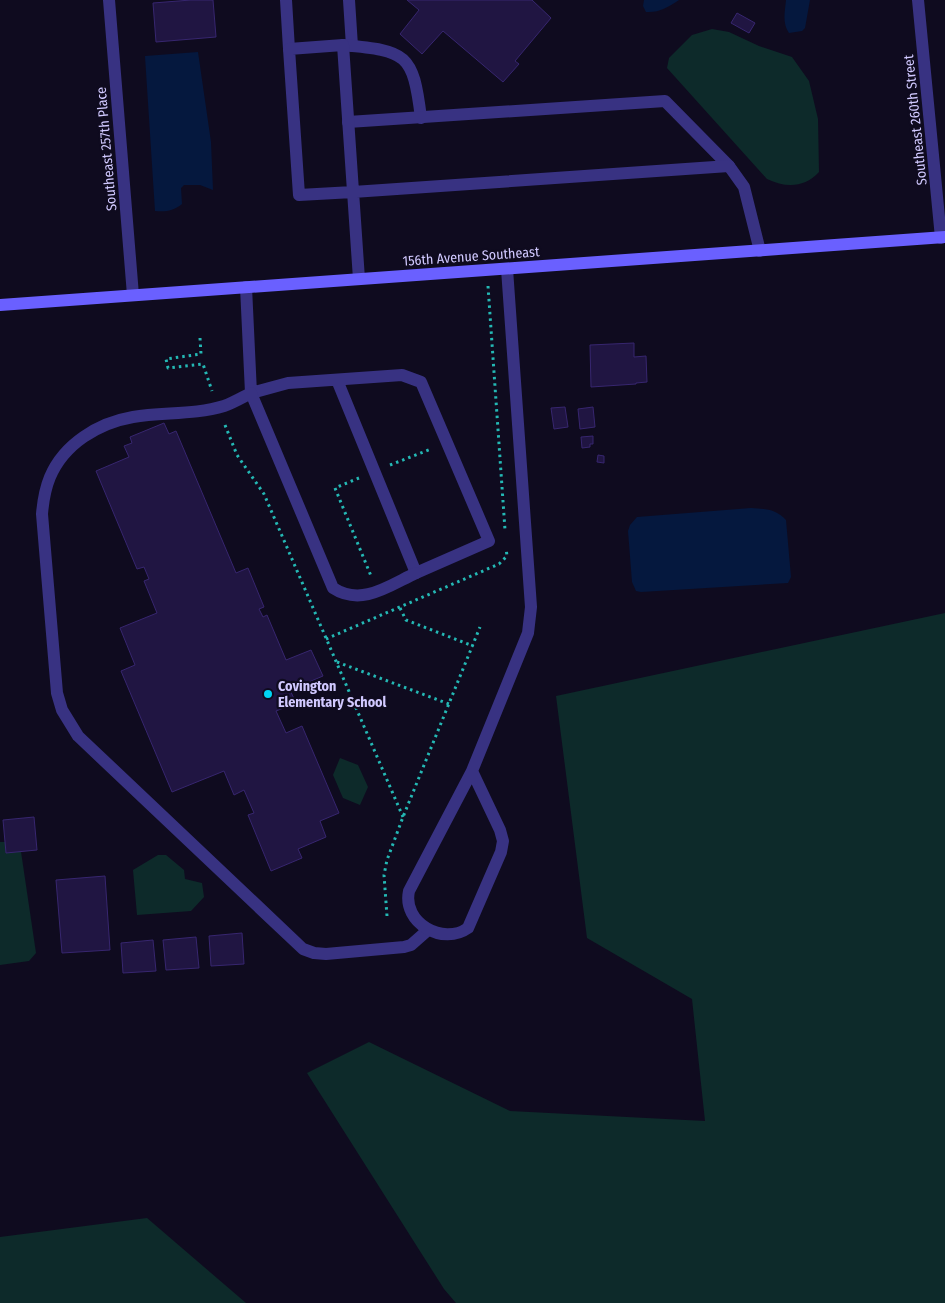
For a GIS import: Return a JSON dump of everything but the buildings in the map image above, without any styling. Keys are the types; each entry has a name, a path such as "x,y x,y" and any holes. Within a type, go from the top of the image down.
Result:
{"street":[{"name":"Southeast 257th Place","path":"108,0 133,295"},
{"path":"286,0 299,195 729,166"},
{"path":"348,0 348,122 359,279"},
{"name":"Southeast 260th Street","path":"918,0 943,238"},
{"path":"289,49 348,46 381,48 395,53 410,68 418,93 421,118"},
{"path":"348,122 665,101 729,166 744,187 760,251"},
{"name":"156th Avenue Southeast","path":"0,304 943,238"},
{"path":"472,771 500,830 503,841 501,852 468,928 460,933 449,935 428,930 414,917 409,909 407,899 409,891 472,771 528,632 530,620 530,597 506,269"},
{"path":"246,287 252,393 333,588 343,594 368,595 489,541 420,382 402,375 288,383 252,393 225,406 207,410 132,417 104,425 86,434 70,448 50,477 44,494 42,514 57,694 62,710 78,736 303,948 314,953 326,954 404,947 411,945 428,930"},
{"path":"337,380 416,573"}],"path":[{"path":"200,338 201,354 166,359 168,368 203,364 237,455 264,494 403,816"},
{"path":"400,608 406,620 473,646"},
{"path":"387,916 384,875 403,816 480,627"},
{"path":"336,662 449,704"}],"green space":[{"path":"712,29 729,32 759,46 792,57 809,81 818,119 819,172 807,181 801,184 788,185 767,179 667,68 669,58 692,35"},
{"path":"945,613 945,1303 456,1303 444,1289 307,1073 369,1042 510,1111 705,1121 692,999 587,938 556,696"},
{"path":"340,758 358,765 368,787 360,805 343,798 333,775"},
{"path":"0,842 14,842 20,845 36,953 29,961 0,965"},
{"path":"158,855 166,855 184,870 185,879 202,883 204,897 191,911 137,915 133,870"},
{"path":"147,1218 246,1303 0,1303 0,1237"}],"water":[{"path":"644,0 679,0 655,12 646,12 643,6"},
{"path":"786,0 810,0 805,28 802,31 789,33 784,17"},
{"path":"198,52 211,142 213,190 200,185 184,185 181,188 182,204 169,210 155,211 145,56"},
{"path":"751,508 766,509 782,516 786,520 791,577 788,583 636,591 632,582 628,531 630,525 637,517"}],"place":[{"name":"Covington Elementary School","path":"268,694"}]}
